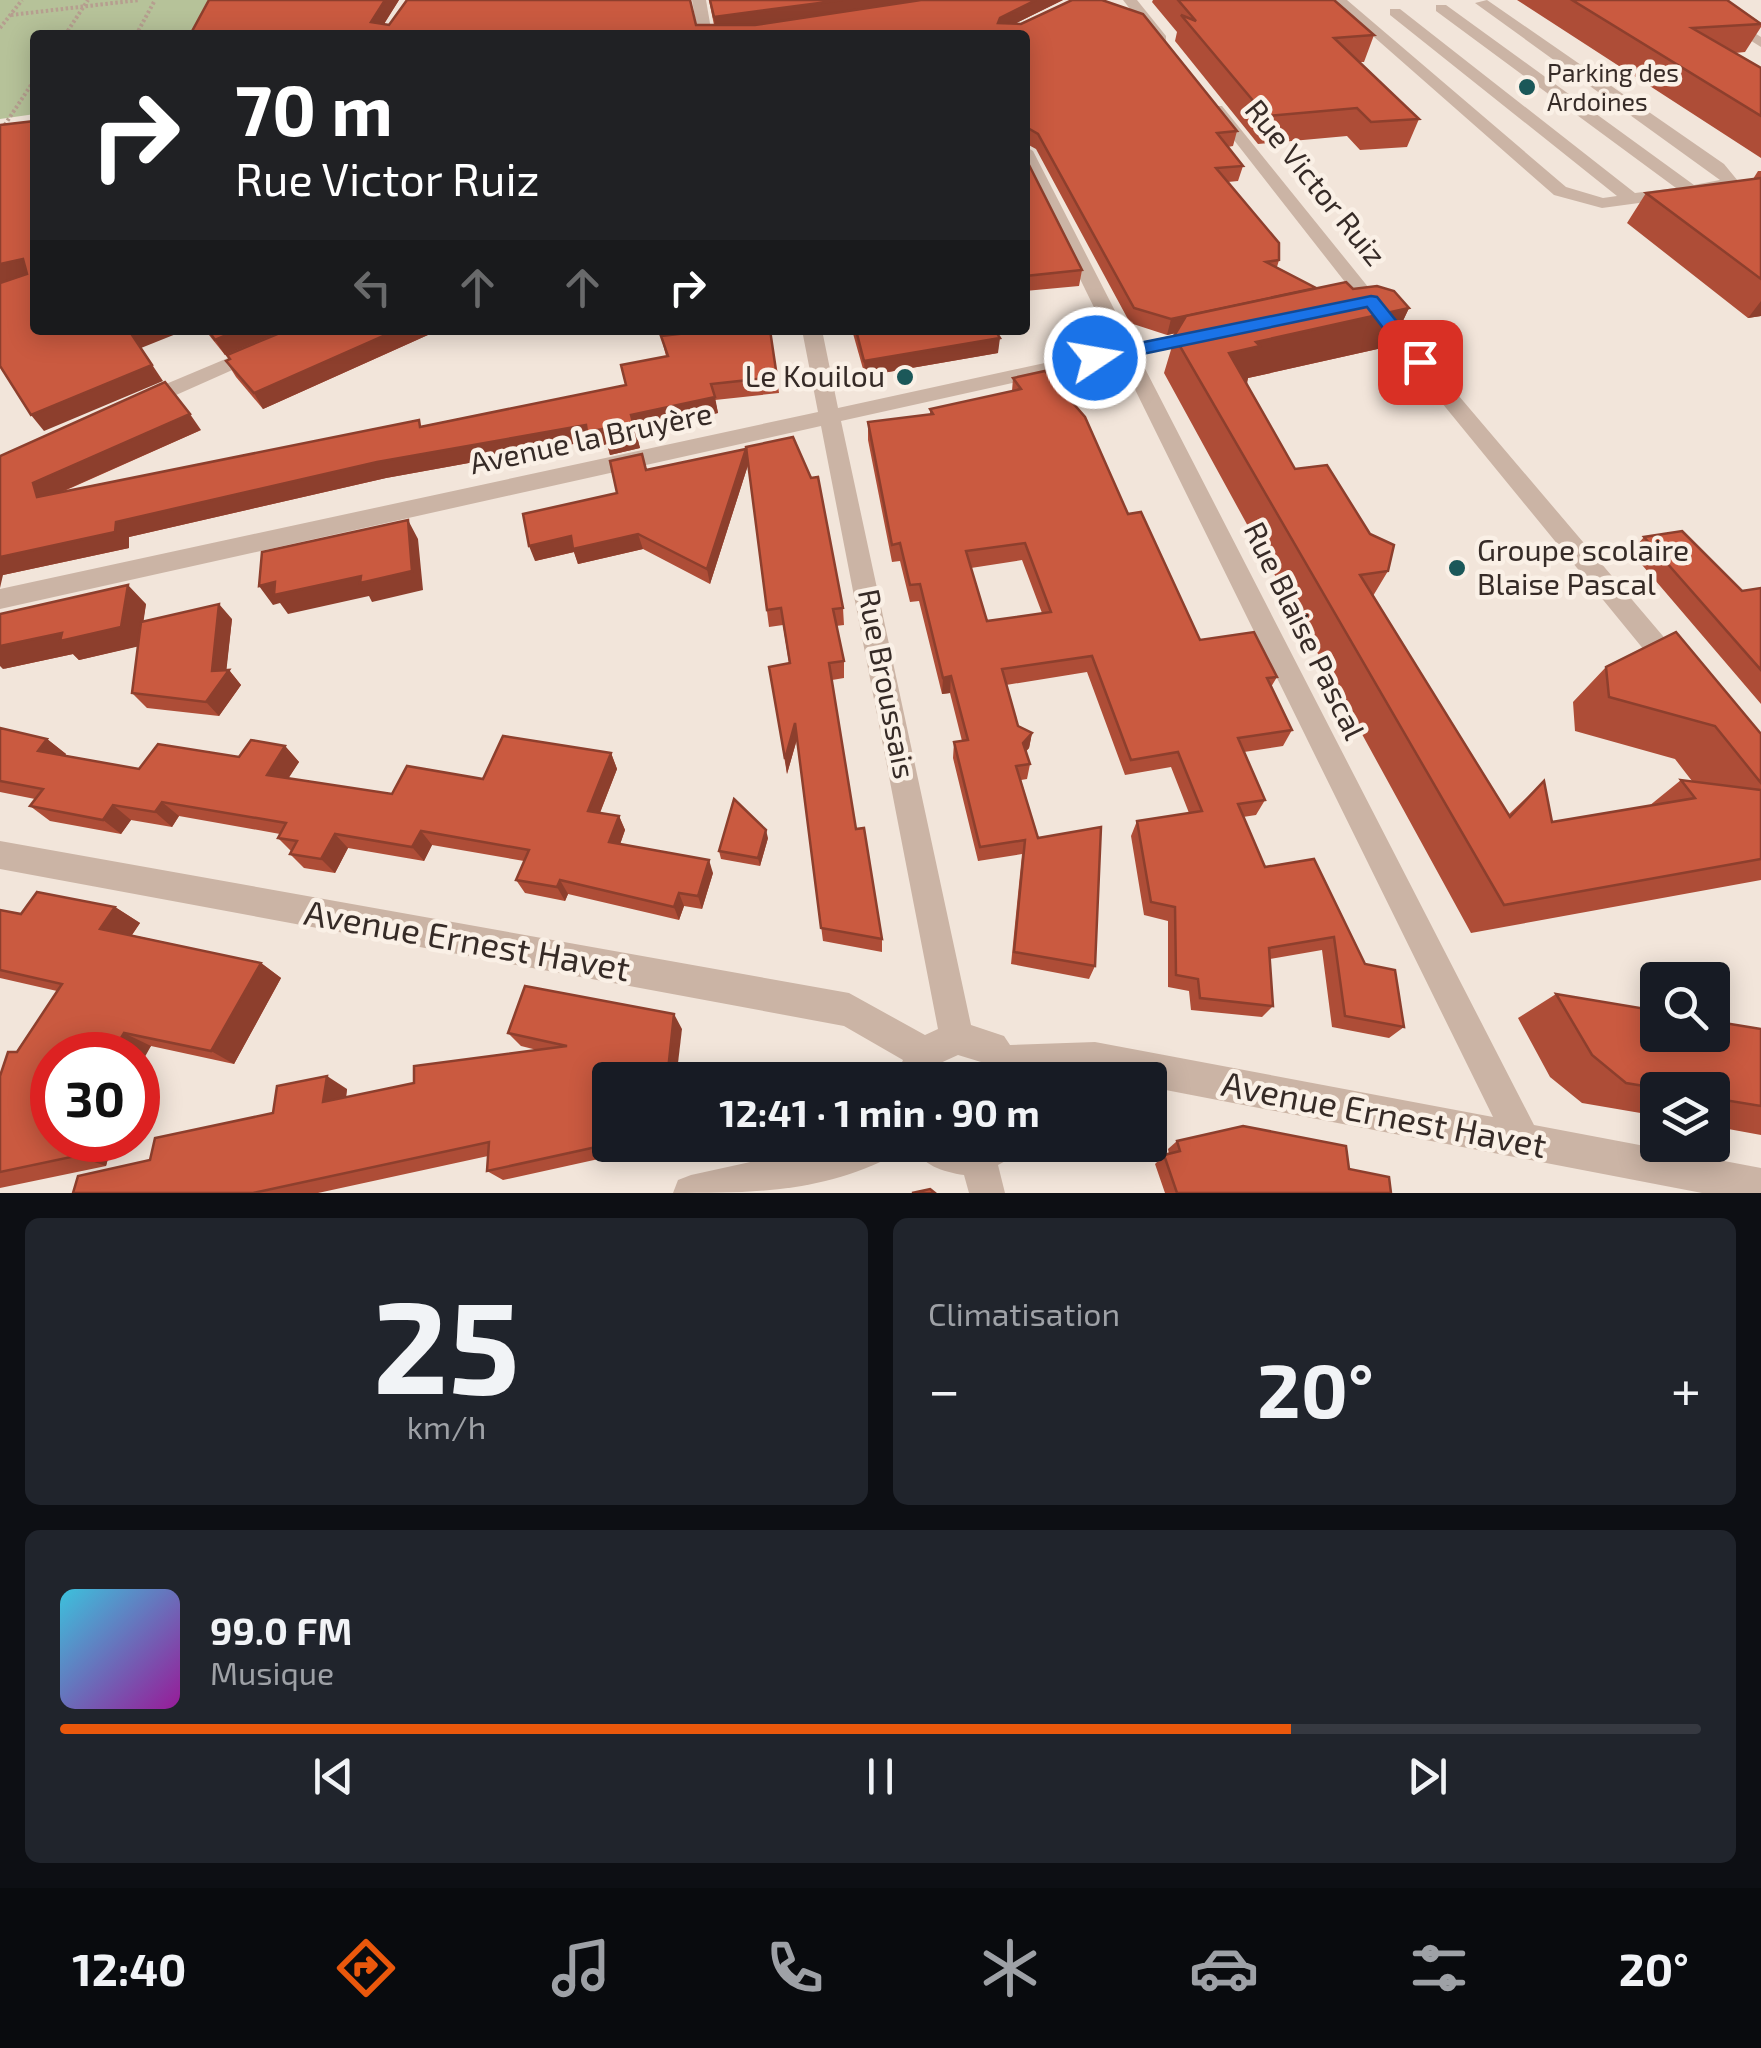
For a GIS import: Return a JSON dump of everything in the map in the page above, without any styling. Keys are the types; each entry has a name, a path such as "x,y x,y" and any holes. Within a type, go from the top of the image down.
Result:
{"street":[{"path":"699,0 705,30"},
{"path":"1130,0 1177,59"},
{"path":"1339,0 1560,191 1602,203 1692,191 1730,180 1481,2 1358,15"},
{"path":"1693,0 1761,43"},
{"path":"1441,8 1692,191"},
{"path":"1395,12 1631,199"},
{"path":"1459,102 1601,86"},
{"name":"Rue Victor Ruiz","path":"1201,89 1360,303 1685,681"},
{"name":"Rue Blaise Pascal","path":"1030,161 1523,1140"},
{"name":"Avenue la Bruyère","path":"0,599 1224,331"},
{"path":"128,408 300,335"},
{"name":"Rue Broussais","path":"813,335 957,1038"},
{"name":"Avenue Ernest Havet","path":"0,856 849,1010 911,1062"},
{"path":"921,1062 939,1042 957,1038 976,1040 1000,1062"},
{"name":"Avenue Ernest Havet","path":"1068,1062 1094,1058 1115,1062"},
{"name":"Avenue Ernest Havet","path":"1167,1072 1761,1186"},
{"path":"692,1193 832,1162"},
{"path":"987,1193 988,1162"}],"path":[{"path":"0,28 22,0"},
{"path":"67,30 88,0"},
{"path":"11,14 139,0"},
{"path":"139,30 155,0"},
{"path":"2,130 30,87"}],"green space":[{"path":"0,0 221,0 206,30 30,30 30,115 0,119"}],"building":[{"path":"209,0 385,0 371,22 389,25 407,0 690,0 696,25 755,25 921,0 1036,0 1000,18 998,23 1021,24 1072,0 1102,0 1143,14 1237,131 1217,133 1243,166 1216,168 1279,243 1279,260 1266,262 1316,288 1171,319 1134,308 1038,134 1030,129 1030,30 193,30"},
{"path":"710,0 842,0 714,17"},
{"path":"1178,0 1334,0 1374,35 1334,38 1419,119 1371,122 1357,108 1266,116 1181,15 1196,21"},
{"path":"1572,0 1727,0 1761,24 1692,28 1761,68 1761,116"},
{"path":"30,122 30,335 132,335 152,365 31,415 0,366 0,283 27,274 23,259 0,264 0,125"},
{"path":"1030,167 1082,270 1030,275"},
{"path":"1761,178 1761,279 1646,193"},
{"path":"1346,282 1353,289 1377,286 1394,291 1409,308 1256,342 1260,346 1229,353 1295,469 1327,465 1370,534 1394,545 1388,571 1360,575 1510,817 1544,781 1552,822 1695,798 1681,780 1761,790 1761,859 1504,905 1174,336 1186,316"},
{"path":"275,335 386,335 254,393 226,361 230,359 227,355"},
{"path":"771,335 777,377 711,384 715,397 631,415 636,433 606,439 603,429 587,432 586,425 377,462 116,522 115,532 0,557 0,456 165,382 190,414 33,483 37,497 419,420 420,427 626,385 621,365 668,356 661,336"},
{"path":"857,335 1000,338 864,361"},
{"path":"1045,371 1085,417 1128,514 1141,512 1200,640 1254,632 1277,677 1267,678 1292,730 1238,738 1265,800 1238,804 1265,867 1314,859 1365,964 1395,970 1404,1027 1345,1016 1334,937 1269,948 1273,1006 1200,998 1198,979 1176,975 1175,907 1151,902 1137,821 1202,811 1178,752 1131,760 1092,656 1002,669 1018,726 1032,733 1023,743 1030,764 1016,766 1038,838 1101,827 1095,966 1014,952 1025,840 980,847 954,742 968,740 951,676 943,678 920,584 910,585 900,543 892,545 868,422 933,414 930,409 1021,389 1013,378","holes":["1025,543 1051,612 987,621 966,551"]},
{"path":"793,437 811,478 818,477 843,608 833,609 844,661 829,663 856,829 864,828 882,939 821,928 795,723 785,759 769,667 790,663 781,608 767,610 746,447"},
{"path":"746,449 707,569 638,534 573,549 571,536 529,546 523,514 617,493 610,461 642,454 646,470"},
{"path":"408,520 412,571 360,583 361,576 274,595 275,582 259,586 262,552"},
{"path":"1682,531 1742,591 1761,588 1761,670 1644,537"},
{"path":"128,585 121,627 60,641 62,633 0,646 0,614"},
{"path":"219,604 212,671 229,670 206,702 132,693 141,622"},
{"path":"1676,632 1761,734 1761,783 1715,726 1609,697 1606,667"},
{"path":"0,728 47,739 38,751 139,769 158,744 239,757 251,740 285,746 267,775 392,794 407,766 483,779 503,736 611,753 588,811 619,816 609,842 709,860 698,896 679,893 674,907 560,880 557,887 516,880 529,850 421,831 412,847 335,834 321,859 290,854 297,841 278,838 286,823 162,802 155,812 113,805 103,820 30,806 43,789 0,781"},
{"path":"734,799 766,830 758,858 719,851"},
{"path":"37,892 115,907 100,929 261,963 211,1051 160,1040 160,1032 30,1032 62,984 0,970 0,910 21,914"},
{"path":"525,986 674,1014 669,1062 592,1062 592,1148 487,1171 489,1142 253,1193 73,1193 78,1176 141,1162 160,1162 160,1137 273,1113 277,1086 327,1076 323,1102 414,1083 414,1066 567,1046 508,1033"},
{"path":"1556,994 1640,1008 1640,1052 1730,1052 1730,1024 1761,1029 1761,1106 1730,1101 1730,1072 1640,1072 1640,1085 1626,1083 1592,1055"},
{"path":"30,1032 30,1162 48,1162 0,1172 0,1076 8,1052 17,1052"},
{"path":"1243,1126 1346,1146 1349,1169 1389,1177 1391,1193 1177,1193 1166,1162 1167,1154 1180,1151 1177,1141"}],"place":[{"name":"Parking des Ardoines","path":"1527,87"},
{"name":"Le Kouilou","path":"905,377"},
{"name":"Groupe scolaire Blaise Pascal","path":"1457,568"}],"route":[{"path":"1095,358 1371,301 1420,362"}]}
